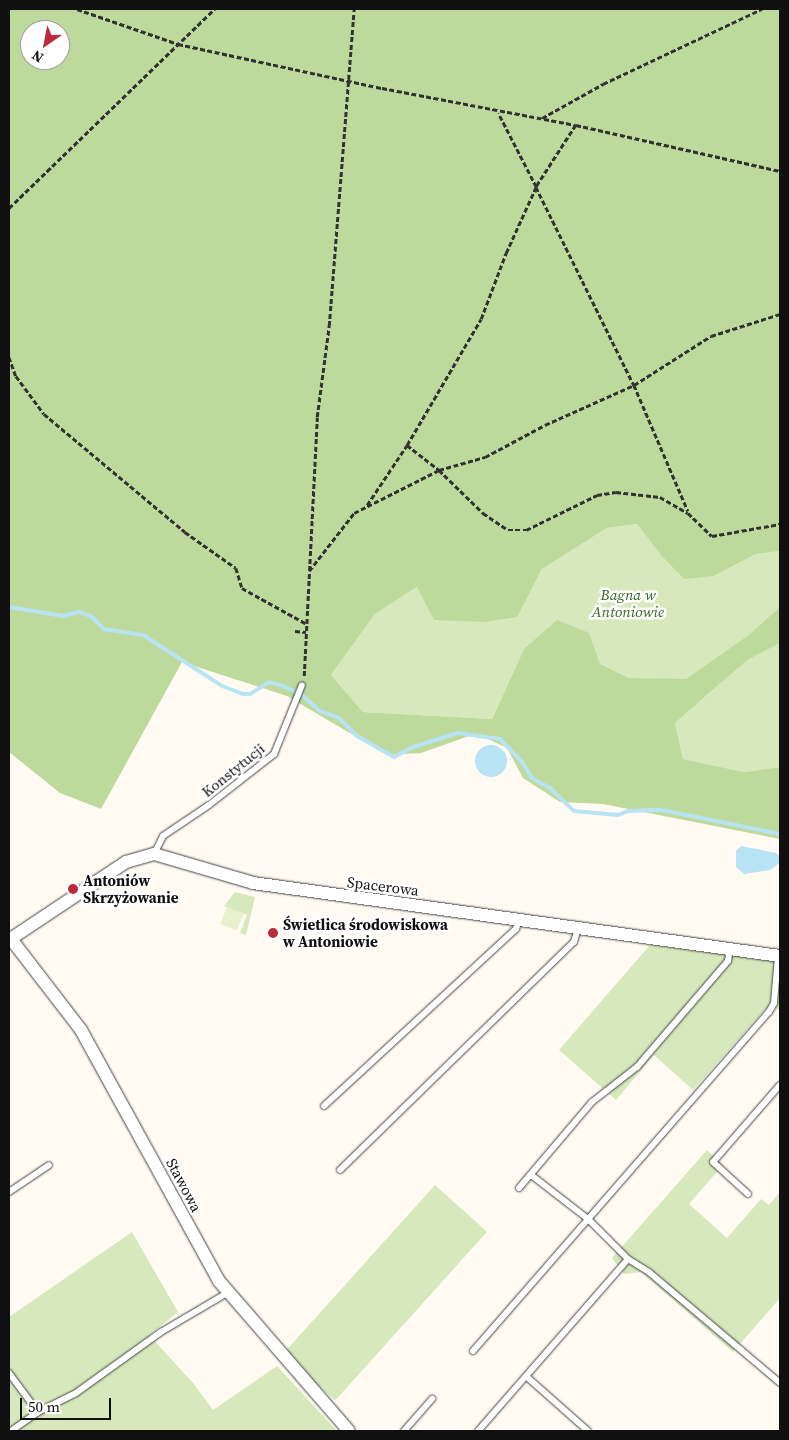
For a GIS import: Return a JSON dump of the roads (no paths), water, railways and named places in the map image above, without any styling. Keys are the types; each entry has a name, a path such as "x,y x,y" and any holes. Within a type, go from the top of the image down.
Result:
{"street":[{"name":"Spacerowa","path":"154,854 253,883 779,956"},
{"path":"10,940 120,865 154,854"},
{"name":"Stawowa","path":"10,940 82,1030 206,1260 227,1293 349,1431"}],"lane":[{"name":"Konstytucji","path":"154,854 163,836 209,805 274,754 302,685"},
{"path":"324,1106 516,929 519,920"},
{"path":"340,1170 574,942 578,928"},
{"path":"519,1188 592,1102 637,1067 728,961 730,949"},
{"path":"472,1351 769,1012 774,1003 779,956"},
{"path":"748,1194 713,1162 780,1084"},
{"path":"9,1192 49,1165"},
{"path":"531,1175 588,1219 628,1259 650,1273 780,1382"},
{"path":"478,1431 528,1377 628,1259"},
{"path":"11,1431 38,1412 76,1393 161,1332 227,1293"},
{"path":"9,1374 38,1412"},
{"path":"528,1377 588,1431"},
{"path":"404,1431 432,1399"}],"water":[{"path":"491,745 497,746 502,750 506,755 506,767 502,772 497,776 491,777 485,776 480,772 476,767 475,761 476,755 480,750 485,746"},
{"path":"741,846 776,853 780,856 780,863 770,870 744,874 736,867 736,851"}],"waterway":[{"path":"9,607 63,616 79,612 91,616 104,629 143,635 222,686 243,694 250,694 269,682 283,686 302,695 320,711 339,718 357,736 394,757 413,747 458,733 500,739 522,762 532,778 550,788 574,811 618,815 628,811 662,810 780,834"}],"place":[{"name":"Antoniów Skrzyżowanie","path":"73,889"},
{"name":"Świetlica środowiskowa w Antoniowie","path":"273,933"}],"park label":[{"name":"Bagna w Antoniowie","path":"628,602"}]}
